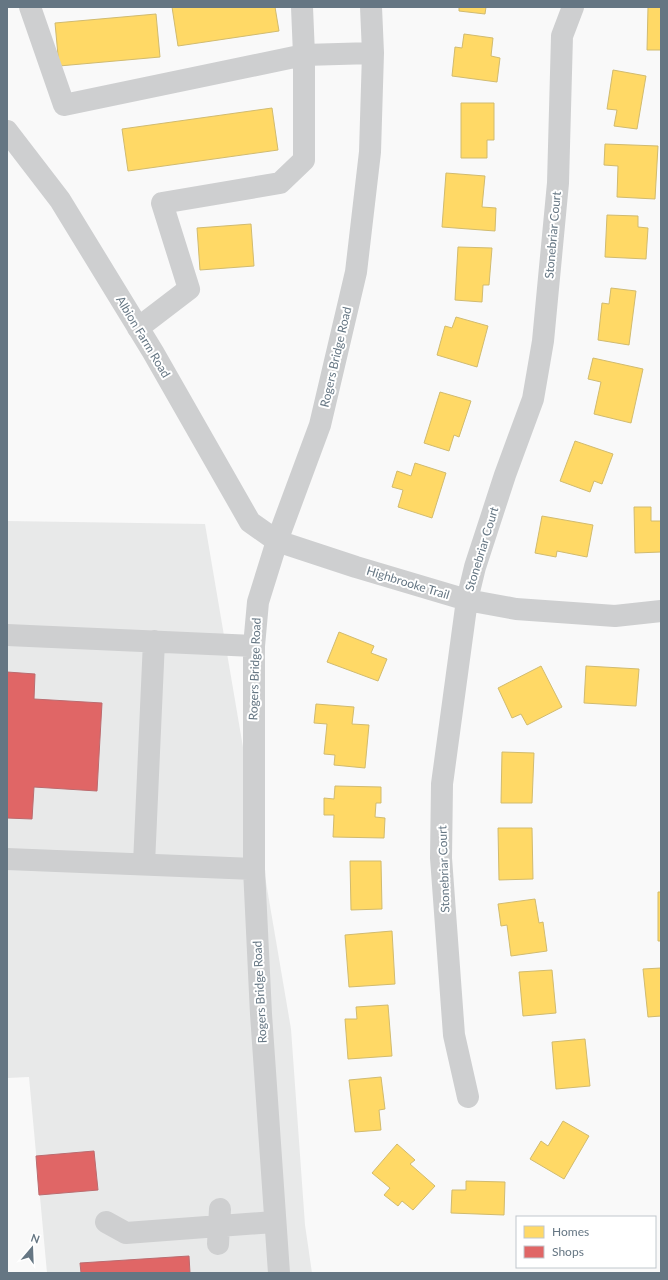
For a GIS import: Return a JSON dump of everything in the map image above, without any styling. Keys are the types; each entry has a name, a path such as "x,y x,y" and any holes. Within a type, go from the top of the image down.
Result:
{"street":[{"path":"30,7 64,105 304,55 373,53"},
{"path":"138,328 189,290 162,203 280,183 304,160 304,55 302,7"},
{"name":"Rogers Bridge Road","path":"279,1273 274,1222 261,1014 254,869 254,646 258,602 277,541 320,425 356,272 370,152 373,53 371,7"},
{"name":"Stonebriar Court","path":"468,1097 454,1035 441,858 442,784 467,600 477,560 505,475 533,399 542,348 558,183 562,36 573,7"},
{"name":"Albion Farm Road","path":"7,131 60,200 153,352 250,522 277,541"},
{"name":"Highbrooke Trail","path":"277,541 356,567 467,600 516,609 615,616 661,611"},
{"path":"7,635 254,646"},
{"path":"144,864 154,641"},
{"path":"7,859 254,869"},
{"path":"106,1222 126,1233 274,1222"}],"shaded area":[{"path":"7,521 205,524 291,1029 305,1225 312,1273 47,1273 29,1077 7,1078"}],"building: Homes":[{"path":"172,7 275,7 279,31 178,46"},
{"path":"459,7 486,7 485,14 459,11"},
{"path":"648,7 661,7 661,50 647,50"},
{"path":"156,14 160,57 59,66 55,23"},
{"path":"464,34 493,38 491,56 500,58 497,82 452,76 455,47 462,48"},
{"path":"613,70 646,76 637,129 614,126 617,110 607,109"},
{"path":"461,103 494,103 494,140 487,140 487,158 461,158"},
{"path":"272,108 278,150 128,171 122,129"},
{"path":"605,144 658,146 655,199 617,197 618,166 604,165"},
{"path":"446,173 485,176 482,207 496,208 495,231 442,227"},
{"path":"607,215 638,216 638,227 648,228 646,259 605,257"},
{"path":"251,224 254,266 200,270 197,228"},
{"path":"458,247 492,248 489,285 483,285 482,302 455,300"},
{"path":"611,288 636,291 629,345 598,340 602,303 609,304"},
{"path":"456,317 488,326 477,367 437,355 445,326 452,328"},
{"path":"593,358 643,369 631,423 594,414 601,382 588,379"},
{"path":"440,392 471,401 459,437 454,435 449,451 424,443"},
{"path":"575,441 613,454 602,484 594,481 590,492 560,481"},
{"path":"415,463 446,473 432,518 398,507 403,490 392,487 397,471 411,476"},
{"path":"634,507 651,507 651,521 661,521 661,552 635,553"},
{"path":"542,516 593,525 587,557 557,551 556,557 535,553"},
{"path":"339,632 374,646 371,653 387,659 378,681 327,662"},
{"path":"541,666 562,707 527,725 521,714 512,718 498,688"},
{"path":"586,666 639,669 636,706 584,703"},
{"path":"316,704 354,707 352,724 369,725 365,768 334,765 335,755 324,754 327,724 314,723"},
{"path":"502,752 534,753 532,803 501,803"},
{"path":"335,786 381,787 381,803 376,803 375,817 385,818 384,838 333,837 334,815 324,815 324,798 334,799"},
{"path":"498,828 532,828 533,879 499,880"},
{"path":"350,861 381,861 382,909 351,910"},
{"path":"658,892 661,892 661,941 658,941"},
{"path":"535,899 539,923 543,922 547,951 511,956 507,925 501,926 498,904"},
{"path":"392,931 395,984 349,987 345,935"},
{"path":"661,968 661,1016 648,1017 643,969"},
{"path":"552,970 556,1013 523,1016 519,972"},
{"path":"388,1005 392,1056 348,1059 345,1019 357,1019 356,1007"},
{"path":"585,1039 590,1086 556,1089 552,1042"},
{"path":"381,1077 385,1109 379,1110 381,1130 355,1132 349,1080"},
{"path":"563,1121 589,1136 564,1179 530,1159 541,1141 548,1146"},
{"path":"397,1144 415,1160 410,1164 435,1186 413,1210 402,1201 398,1206 384,1195 390,1188 372,1173"},
{"path":"466,1181 505,1182 504,1215 451,1213 452,1190 466,1190"}],"building: Shops":[{"path":"7,672 35,674 34,699 102,703 97,791 34,787 32,819 7,818"},
{"path":"94,1151 98,1190 39,1195 36,1156"},
{"path":"189,1256 190,1273 81,1273 80,1263"}]}
